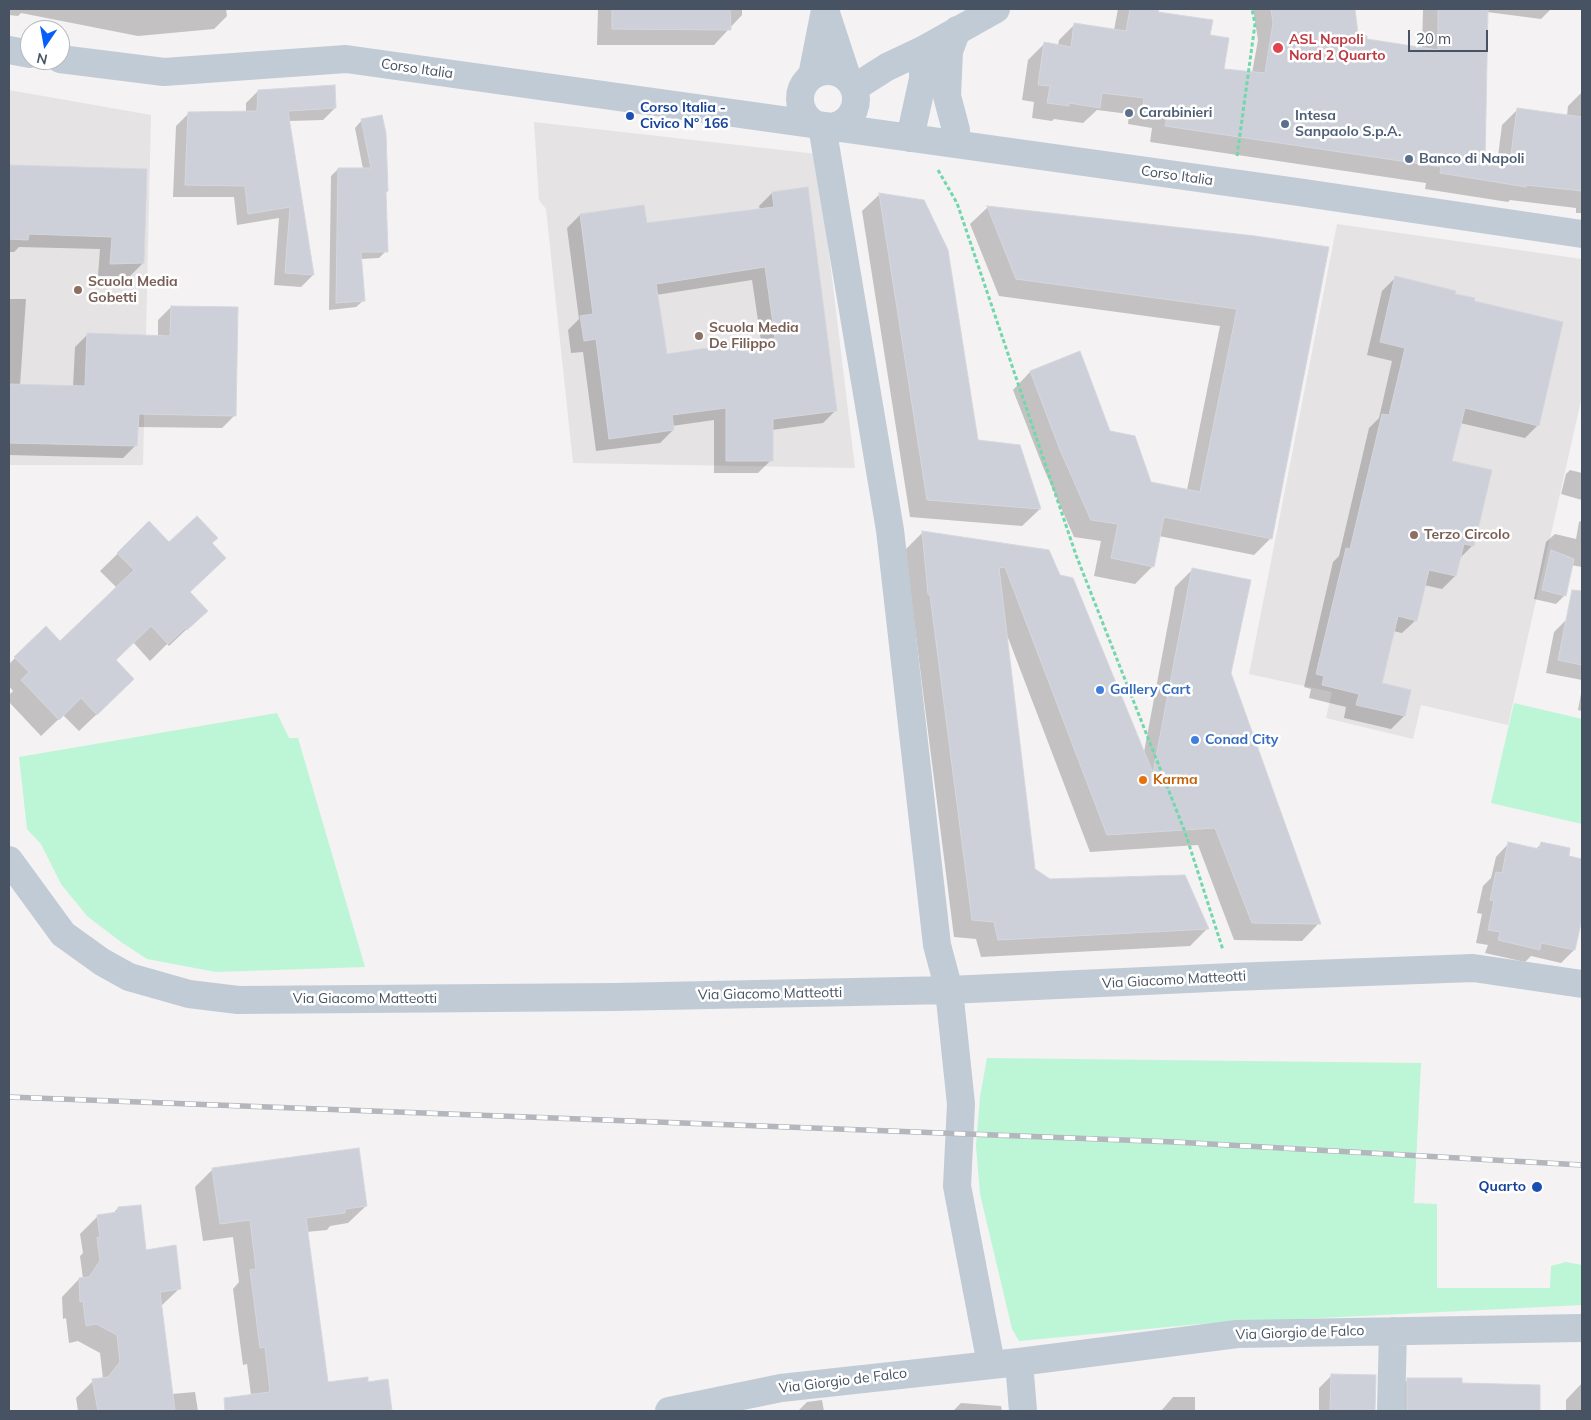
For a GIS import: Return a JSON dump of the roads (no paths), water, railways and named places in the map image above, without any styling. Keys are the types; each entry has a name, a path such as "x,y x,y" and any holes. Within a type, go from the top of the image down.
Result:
{"street":[{"path":"825,9 857,98 855,108 850,117 832,127 822,126 813,122 806,116 801,107 825,9"},
{"path":"851,83 922,50 996,9"},
{"path":"955,144 956,130 947,96 949,52 957,30"},
{"path":"910,138 923,78 922,50"},
{"name":"Corso Italia","path":"70,60 164,72 346,59 1582,234"},
{"path":"771,119 787,112 806,87 823,71 836,72 851,83"},
{"path":"822,126 890,530 937,945 949,990 960,1104 957,1186 991,1364"},
{"name":"Via Giacomo Matteotti","path":"9,860 64,934 102,962 129,977 189,994 248,1000 615,997 949,990 1473,968 1582,984"},
{"name":"Via Giorgio de Falco","path":"669,1411 782,1399 991,1364 1237,1334 1582,1328"},
{"path":"1391,1411 1393,1330"},
{"path":"1018,1362 1023,1411"}],"railway":[{"path":"9,1097 1175,1142 1582,1165"}],"place":[{"name":"ASL Napoli Nord 2 Quarto","path":"1278,48"},
{"name":"Carabinieri","path":"1129,113"},
{"name":"Corso Italia - Civico N° 166","path":"630,116"},
{"name":"Intesa Sanpaolo S.p.A.","path":"1285,124"},
{"name":"Banco di Napoli","path":"1409,159"},
{"name":"Scuola Media Gobetti","path":"78,290"},
{"name":"Scuola Media De Filippo","path":"699,336"},
{"name":"Terzo Circolo","path":"1414,535"},
{"name":"Gallery Cart","path":"1100,690"},
{"name":"Conad City","path":"1195,740"},
{"name":"Karma","path":"1143,780"},
{"name":"Quarto","path":"1537,1187"}]}
